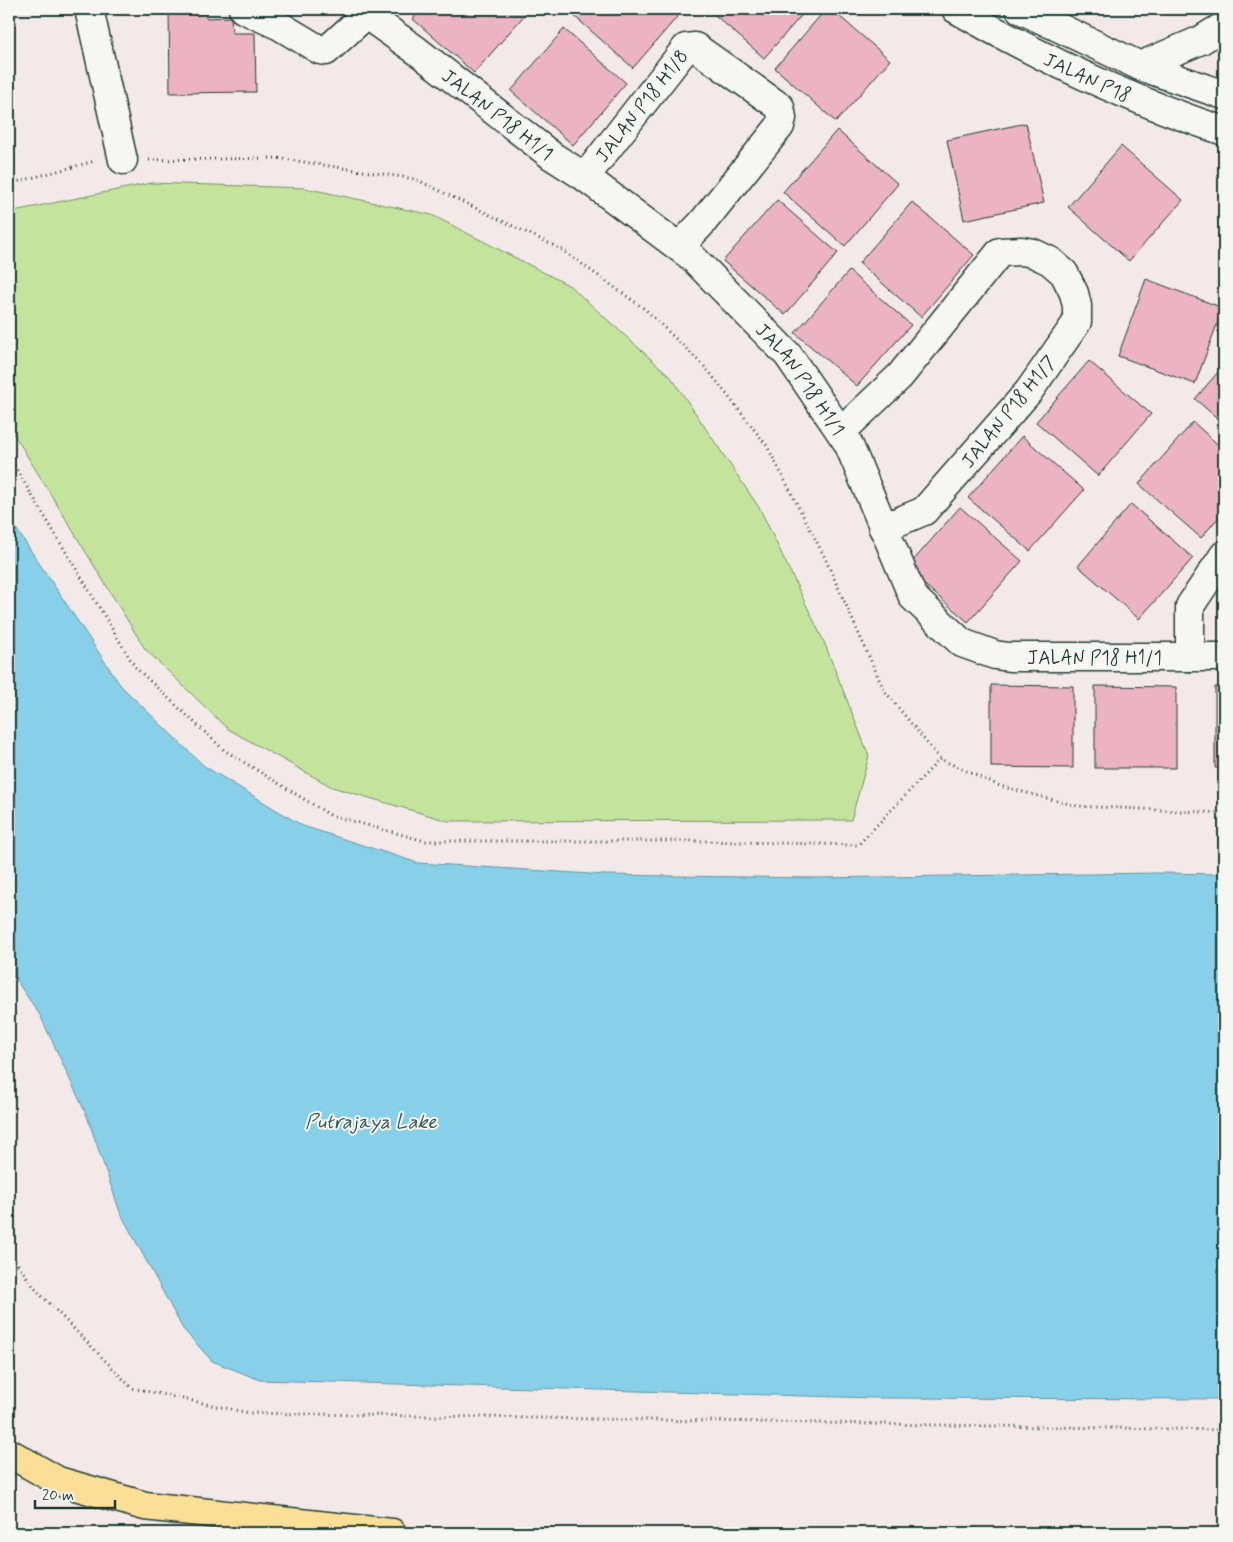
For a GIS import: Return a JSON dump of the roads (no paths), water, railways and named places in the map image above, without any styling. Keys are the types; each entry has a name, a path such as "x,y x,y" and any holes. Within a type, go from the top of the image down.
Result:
{"main road":[{"path":"9,1453 58,1482 144,1506 392,1533"}],"street":[{"path":"88,9 123,160"},
{"path":"243,9 280,26 320,50 326,51 366,11"},
{"name":"JALAN P18","path":"956,9 1002,36 1128,96 1224,131"},
{"name":"JALAN P18","path":"1020,9 1140,66 1224,95"},
{"name":"JALAN P18 H1/1","path":"366,11 552,156 585,176 680,246 788,355 848,443 913,597 962,643 995,655 1009,657 1224,657"},
{"path":"1140,66 1200,40 1224,26"},
{"name":"JALAN P18 H1/8","path":"585,176 686,48 695,47 780,107 782,118 780,126 702,223 680,246"},
{"name":"JALAN P18 H1/7","path":"841,432 900,376 1000,252 1022,250 1032,253 1050,261 1064,273 1078,306 1077,322 1029,391 924,511 883,528"},
{"path":"1190,657 1190,606 1224,555"}],"water":[{"name":"Putrajaya Lake","path":"9,518 121,686 204,766 303,826 418,863 606,875 814,878 1157,873 1224,874 1224,1399 873,1398 260,1380 212,1361 183,1329 120,1212 87,1116 40,1015 9,970"}]}
